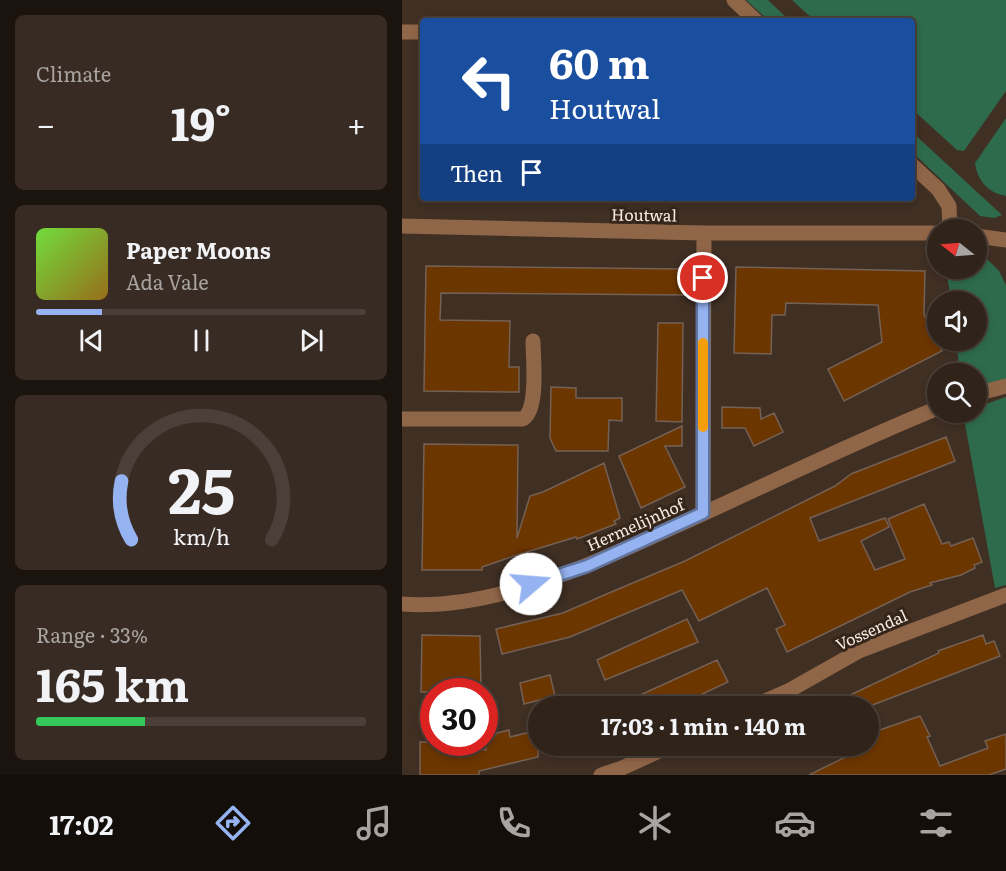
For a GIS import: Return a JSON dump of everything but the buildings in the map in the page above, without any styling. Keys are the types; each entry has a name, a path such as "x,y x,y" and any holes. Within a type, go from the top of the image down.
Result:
{"street":[{"path":"734,0 753,18"},
{"path":"402,32 420,32"},
{"path":"915,168 938,189 949,206 950,219"},
{"name":"Houtwal","path":"402,226 704,233 927,233"},
{"path":"703,513 704,233"},
{"path":"987,237 1006,240"},
{"path":"402,419 523,419 531,410 532,402 532,341"},
{"path":"987,391 1006,386"},
{"name":"Hermelijnhof","path":"402,604 418,605 479,599 587,566 875,433 927,412"},
{"name":"Vossendal","path":"776,696 859,651 1006,595"},
{"path":"600,775 648,756"}],"green space":[{"path":"746,0 768,0 787,18 766,18"},
{"path":"792,0 1006,0 1006,91 964,151 957,150 915,112 915,18 812,18"},
{"path":"1006,118 1006,196 984,185 975,163"},
{"path":"915,135 1002,215 994,218 980,216 915,155"},
{"path":"987,259 999,271 1006,285 1006,379 987,384 987,363 959,363 957,351 987,351 987,291 949,291 948,279 987,279"},
{"path":"1006,397 1006,585 995,588 965,423 987,423 987,404"}],"slow traffic":[{"path":"703,343 703,427"}],"route":[{"path":"531,584 587,566 703,513 703,278"}]}
